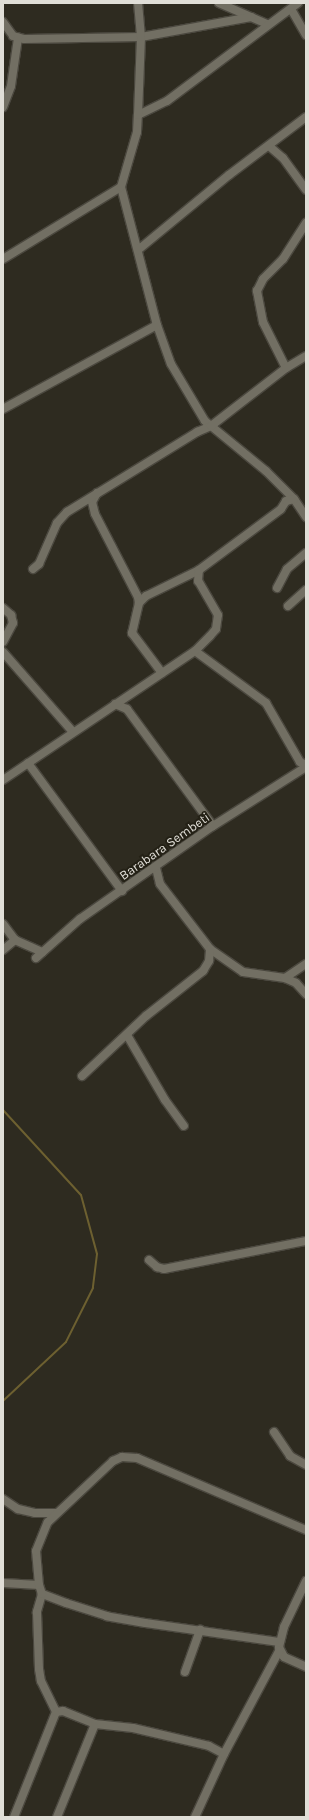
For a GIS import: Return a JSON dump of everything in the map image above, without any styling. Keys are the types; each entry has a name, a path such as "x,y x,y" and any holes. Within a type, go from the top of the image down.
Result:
{"street":[{"path":"138,3 141,37 137,132 121,187 157,325 171,364 205,421 266,471 294,499 306,517"},
{"path":"219,3 267,24"},
{"path":"138,115 167,101 267,24 298,3"},
{"path":"291,9 306,35"},
{"path":"3,22 18,38 141,37 251,17"},
{"path":"3,107 11,86 18,38"},
{"path":"138,250 229,175 306,117"},
{"path":"269,146 283,158 306,190"},
{"path":"3,259 121,187"},
{"path":"286,368 263,322 257,291 262,279 283,259 306,223"},
{"path":"3,409 157,325"},
{"path":"33,569 39,564 62,517 97,492 197,432 211,426 286,368 306,356"},
{"path":"97,492 92,502 95,514 139,603"},
{"path":"162,673 132,633 139,603 146,596 199,570 281,509 286,501 294,499"},
{"path":"277,588 286,569 306,553"},
{"path":"3,780 72,732 195,651 210,636 219,621 218,615 198,581 199,570"},
{"path":"288,606 306,590"},
{"path":"3,608 11,615 13,623 3,642"},
{"path":"195,651 266,703 300,762 306,766"},
{"path":"3,652 72,732"},
{"path":"115,704 127,709 213,826"},
{"path":"28,763 122,892"},
{"name":"Barabara Sembeti","path":"3,924 15,940 39,955 80,919 122,892 213,826 306,766"},
{"path":"156,868 160,884 210,949 243,972 285,978 296,983 306,994"},
{"path":"3,950 15,940"},
{"path":"82,1076 146,1016 203,971 209,962 210,949"},
{"path":"285,978 306,964"},
{"path":"127,1035 165,1100 184,1126"},
{"path":"149,1260 157,1268 164,1269 306,1241"},
{"path":"274,1432 290,1456 306,1465"},
{"path":"14,1817 56,1712 41,1681 38,1670 37,1612 42,1594 39,1585 36,1551 43,1533 56,1513 113,1461 122,1457 137,1458 306,1530"},
{"path":"3,1499 18,1509 35,1513 56,1513"},
{"path":"196,1817 224,1754 279,1646 306,1581"},
{"path":"3,1582 39,1585"},
{"path":"42,1594 108,1616 200,1630 279,1646 292,1661 306,1667"},
{"path":"184,1672 200,1630"},
{"path":"56,1712 62,1711 95,1724 133,1728 209,1746 224,1754"},
{"path":"57,1817 95,1724"}],"waterway":[{"path":"3,1110 81,1195 97,1254 93,1288 66,1342 3,1401"}]}
